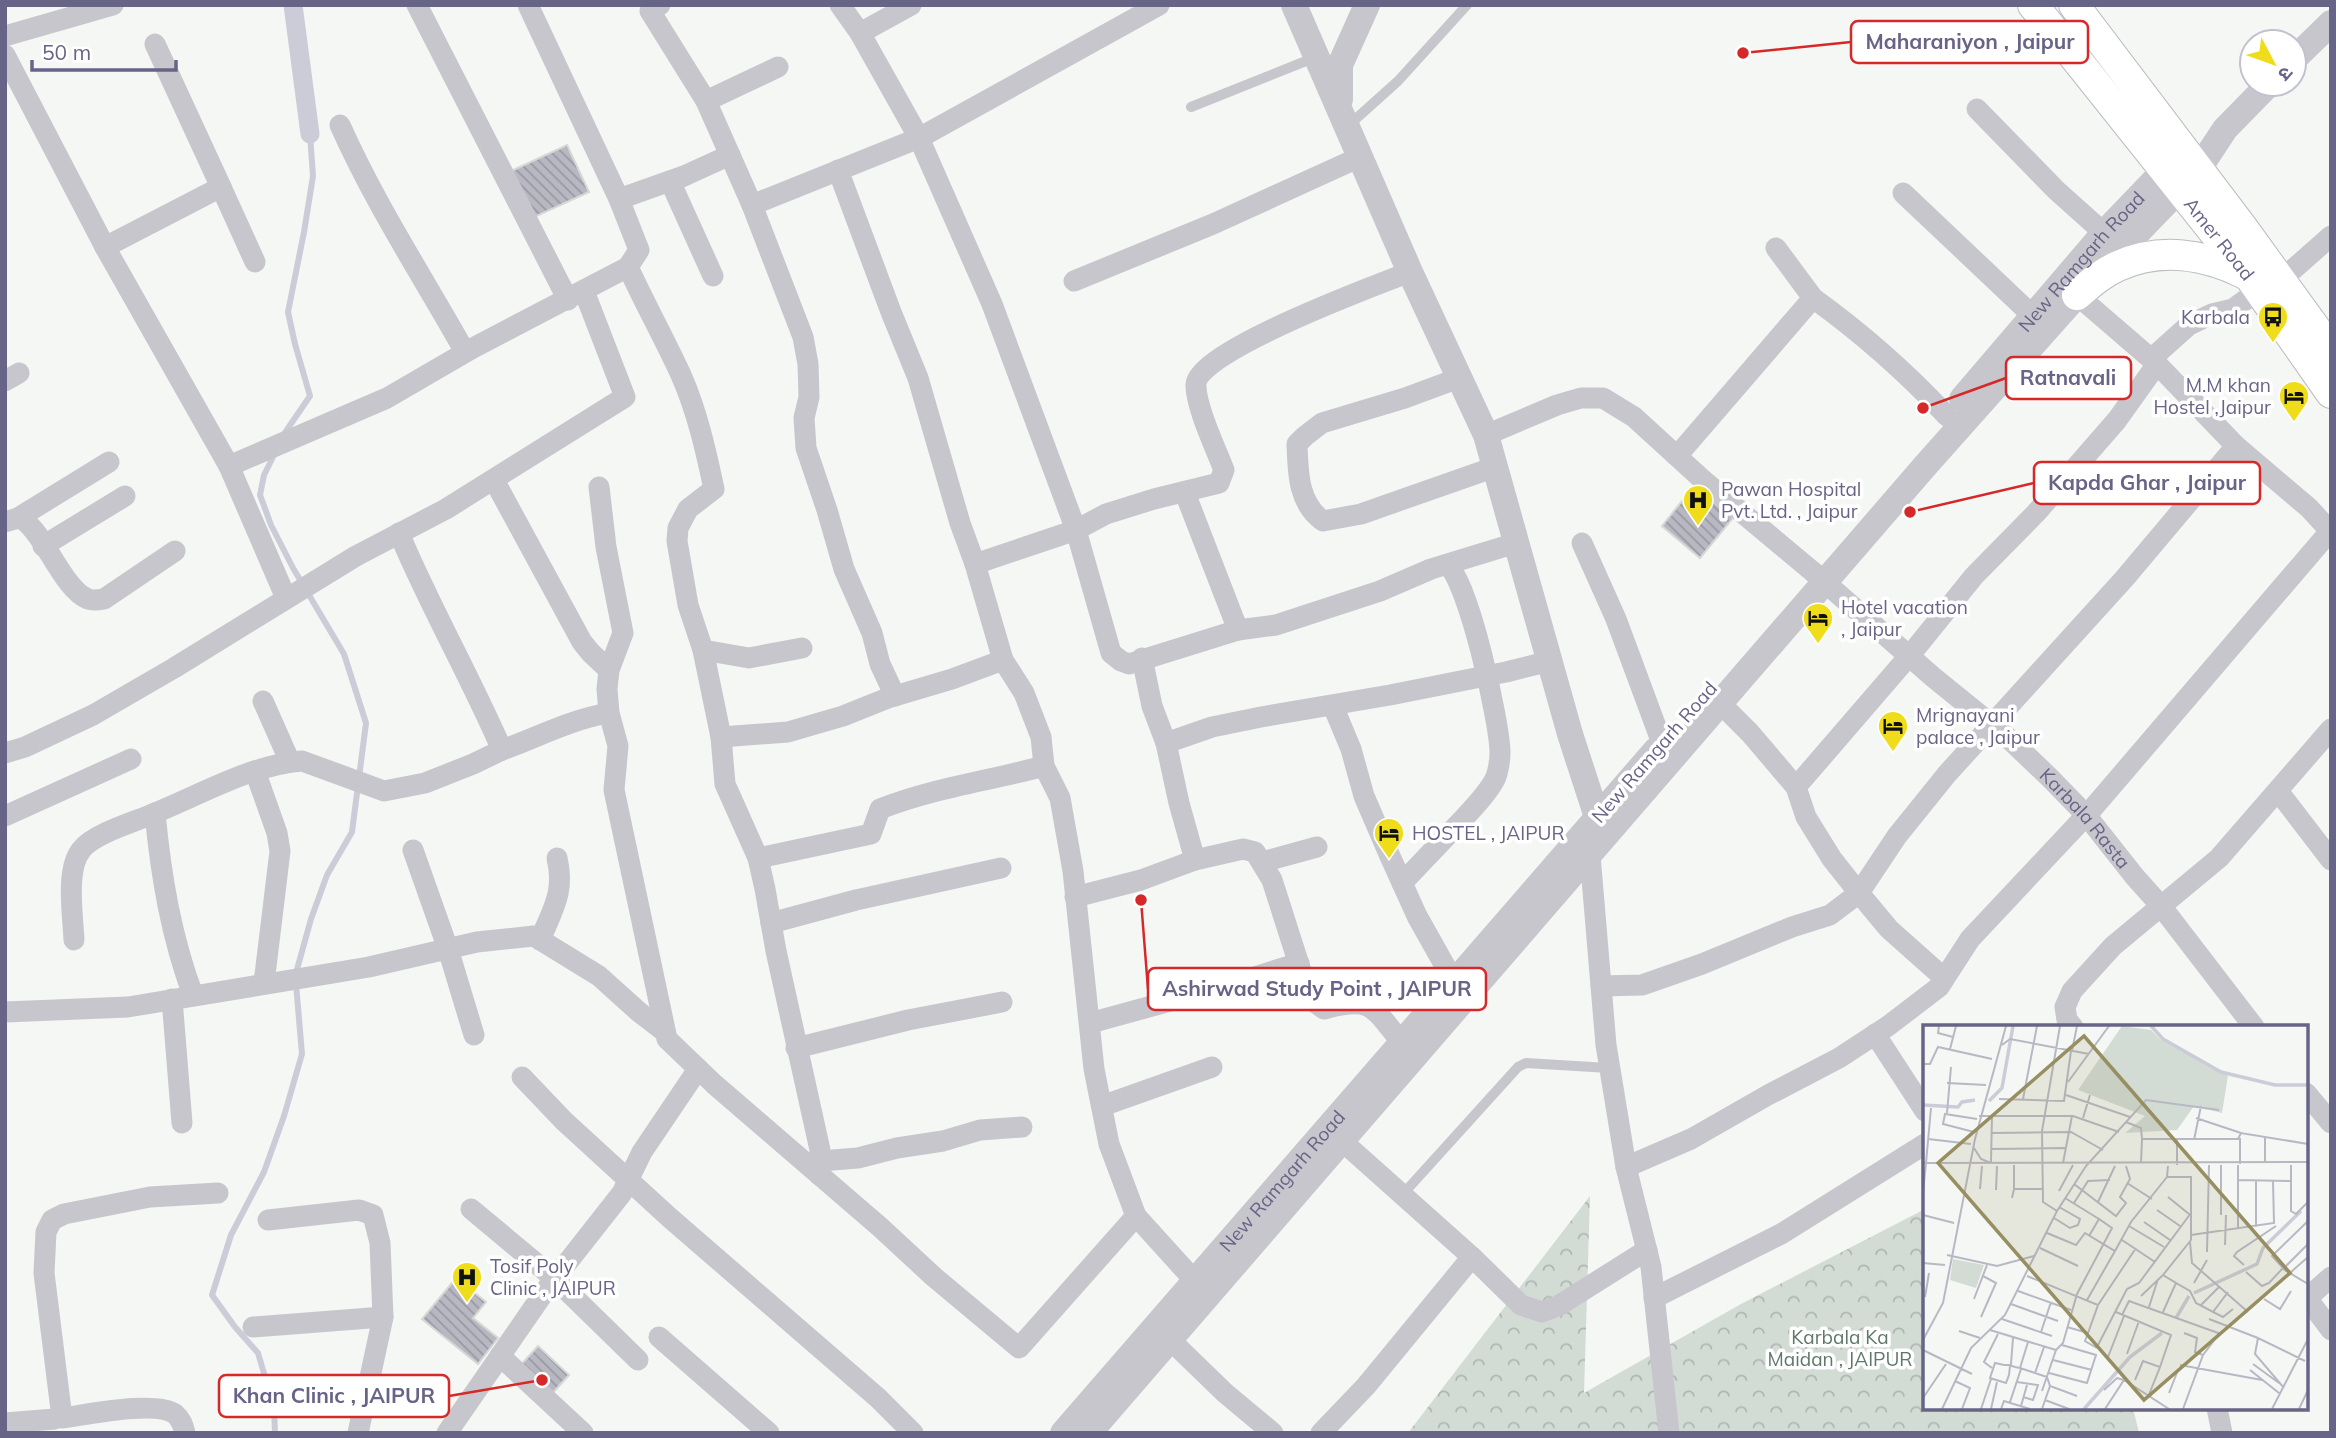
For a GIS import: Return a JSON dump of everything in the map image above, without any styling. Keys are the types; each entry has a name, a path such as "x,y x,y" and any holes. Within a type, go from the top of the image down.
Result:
{"main road":[{"path":"2033,5 2123,118 2181,170"},
{"path":"2074,5 2181,170 2263,282 2331,350"},
{"path":"2077,295 2115,267 2144,257 2192,255 2225,264 2263,282"},
{"name":"Amer Road","path":"2263,282 2331,393"}],"street":[{"path":"5,36 113,5"},
{"path":"5,752 25,747 93,715 356,556 446,509 625,397 576,295 417,5"},
{"path":"229,466 387,397 465,352 628,267 639,250 620,200 528,5"},
{"path":"840,5 860,33 919,138 992,304 1076,530 1111,653 1121,661 1129,664 1238,630 1276,625 1517,543"},
{"path":"860,33 911,5"},
{"path":"752,205 919,138 1159,5"},
{"path":"1294,5 1410,272 1486,435 1597,817 1590,855 1609,1068 1626,1167 1647,1250 1669,1433"},
{"path":"1344,119 1340,65 1367,5"},
{"path":"652,7 706,101 752,205 803,337 809,397 804,418 806,448 844,569 872,633 880,664 895,696"},
{"path":"2308,45 2331,23"},
{"path":"155,44 255,262"},
{"path":"5,55 105,247 229,466 296,592"},
{"path":"706,101 778,67"},
{"path":"2181,170 2255,98"},
{"path":"1977,109 2056,190 2104,233"},
{"path":"340,125 389,223 465,352"},
{"path":"620,200 730,155"},
{"path":"1074,281 1213,224 1360,157"},
{"path":"838,170 918,378 1003,660 1024,693 1041,737 1044,766 1060,797 1073,871 1094,1069 1110,1144 1136,1216 1194,1280"},
{"name":"New Ramgarh Road","path":"1063,1433 1162,1333 1342,1141 1720,703 1947,416 2104,233 2181,170"},
{"name":"New Ramgarh Road","path":"1089,1433 1162,1333 1194,1280 1662,743 2077,295 2181,170"},
{"path":"670,181 713,275"},
{"path":"105,247 221,187"},
{"path":"1903,193 2032,316"},
{"path":"1796,787 1909,656 1973,576 2036,513 2117,420 2154,362 2189,325 2212,314 2233,309 2263,282 2331,236"},
{"path":"1776,248 1813,298 1858,331 1910,377 1947,416"},
{"path":"628,267 681,376 705,445 714,489 688,509 678,528 677,541 688,605 703,650 721,737 725,783 758,858 796,1048 820,1150 820,1168"},
{"path":"975,564 1076,530 1106,514 1219,483 1224,470 1197,398 1196,382 1201,372 1212,362 1265,332 1410,272"},
{"path":"1626,1167 1691,1139 1839,1058 1939,987 1970,939 2086,815 2331,530 2236,446 2154,362 2077,295"},
{"path":"1677,456 1813,298"},
{"path":"1459,378 1405,398 1322,423 1297,444 1298,482 1311,513 1323,521 1361,514 1495,467"},
{"name":"Karbala Rasta","path":"1486,435 1557,405 1581,398 1603,398 1634,417 2041,769 2086,815 2161,905 2252,1025"},
{"path":"1601,986 1642,985 1702,964 1830,915 1859,893 1897,836 1947,774 2124,579 2236,446"},
{"path":"11,520 109,462"},
{"path":"494,480 577,634 591,653 609,670"},
{"path":"598,487 606,547 623,633 609,670 607,689 609,713 618,746 614,790 667,1039 698,1069 820,1168 934,1277 1019,1348 1136,1216"},
{"path":"1185,493 1238,630"},
{"path":"43,546 125,496"},
{"path":"11,520 29,523 80,596 91,601 104,599 175,551"},
{"path":"399,533 419,581 467,671 502,750"},
{"path":"1581,543 1616,619 1662,743"},
{"path":"1402,883 1477,803 1496,778 1500,753 1488,676 1465,601 1451,568 1447,565"},
{"path":"703,650 749,658 802,648"},
{"path":"1142,659 1152,706 1166,743 1195,860"},
{"path":"721,737 789,732 1003,660"},
{"path":"1166,743 1212,727 1488,676 1550,661"},
{"path":"263,701 290,762"},
{"path":"1720,703 1750,733 1796,787 1806,817 1832,859 1859,893 1889,929 1944,978"},
{"path":"1333,706 1351,749 1364,796 1402,883 1454,982"},
{"path":"74,940 72,873 81,850 94,840 155,813 255,771 290,762 302,761 384,791 425,783 584,717 609,713"},
{"path":"2071,1025 2067,1020 2065,1007 2072,991 2113,946 2219,858 2331,729"},
{"path":"5,816 131,759"},
{"path":"758,858 871,834 880,809 911,797 1044,766"},
{"path":"255,771 277,833 280,851 269,982"},
{"path":"2277,790 2331,860"},
{"path":"155,813 160,858 179,957 182,997 182,1124"},
{"path":"1262,862 1317,847"},
{"path":"1075,897 1141,880 1195,860 1243,849 1255,852 1272,880 1310,999 1324,1009 1350,1002 1368,1006 1377,1012 1401,1042"},
{"path":"413,850 448,949 474,1035"},
{"path":"540,940 559,895 561,877 557,858"},
{"path":"771,923 856,900 1001,869"},
{"path":"5,1012 128,1007 369,967 477,942 534,936 599,976 665,1032"},
{"path":"1090,1023 1299,963"},
{"path":"796,1048 908,1020 1002,1002"},
{"path":"1875,1034 1923,1108"},
{"path":"1102,1106 1212,1067"},
{"path":"447,1433 555,1279 622,1193 628,1178 669,1110 698,1069"},
{"path":"522,1077 564,1121 670,1218 878,1398 913,1433"},
{"path":"2308,1095 2331,1123"},
{"path":"820,1168 897,1148 943,1141 980,1130 1021,1127"},
{"path":"1342,1141 1472,1257 1521,1305 1542,1312 1558,1306 1647,1250"},
{"path":"1654,1298 1781,1234 1923,1145"},
{"path":"58,1423 44,1273 46,1231 52,1220 64,1214 150,1196 218,1193"},
{"path":"471,1209 555,1279 638,1360"},
{"path":"268,1220 359,1210 373,1214 380,1243 383,1317 358,1433"},
{"path":"1321,1433 1366,1385 1472,1257"},
{"path":"2313,1289 2331,1331"},
{"path":"253,1327 383,1317"},
{"path":"1162,1333 1273,1433"},
{"path":"659,1337 769,1433"},
{"path":"500,1356 583,1433"},
{"path":"283,1387 368,1387"},
{"path":"5,1423 58,1423 119,1410 160,1408 174,1414 183,1423 185,1433"},
{"path":"2217,1410 2222,1433"}],"lane":[{"path":"1344,119 1398,81 1467,5"},
{"path":"1191,107 1316,57"},
{"path":"1403,1194 1518,1067 1526,1063 1609,1068"}],"green space":[{"name":"Karbala Ka Maidan , JAIPUR","path":"1590,1196 1584,1393 1741,1304 1923,1210 1923,1410 2133,1410 2139,1433 1408,1433"}],"building":[{"path":"567,145 589,192 530,219 509,172"},
{"path":"1694,486 1733,518 1700,558 1662,526"},
{"path":"456,1278 486,1302 473,1318 498,1338 478,1364 422,1319"},
{"path":"538,1346 569,1375 549,1397 518,1368"}],"waterway":[{"path":"293,5 310,134"},
{"path":"284,434 310,396 288,312 313,176 310,134"},
{"path":"275,453 264,475 260,495 271,525 293,568 344,654 366,723 352,832 327,875 296,973"},
{"path":"275,1433 274,1407 258,1353 212,1295 231,1235 264,1172 302,1054 296,984"}],"place":[{"name":"Maharaniyon , Jaipur","path":"1743,53"},
{"name":"Karbala","path":"2273,344"},
{"name":"Ratnavali","path":"1923,408"},
{"name":"M.M khan Hostel ,Jaipur","path":"2294,423"},
{"name":"Kapda Ghar , Jaipur","path":"1910,512"},
{"name":"Pawan Hospital Pvt. Ltd. , Jaipur","path":"1698,527"},
{"name":"Hotel vacation , Jaipur","path":"1818,645"},
{"name":"Mrignayani palace , Jaipur","path":"1893,753"},
{"name":"HOSTEL , JAIPUR","path":"1389,860"},
{"name":"Ashirwad Study Point , JAIPUR","path":"1141,900"},
{"name":"Tosif Poly Clinic , JAIPUR","path":"467,1304"},
{"name":"Khan Clinic , JAIPUR","path":"542,1380"}]}
